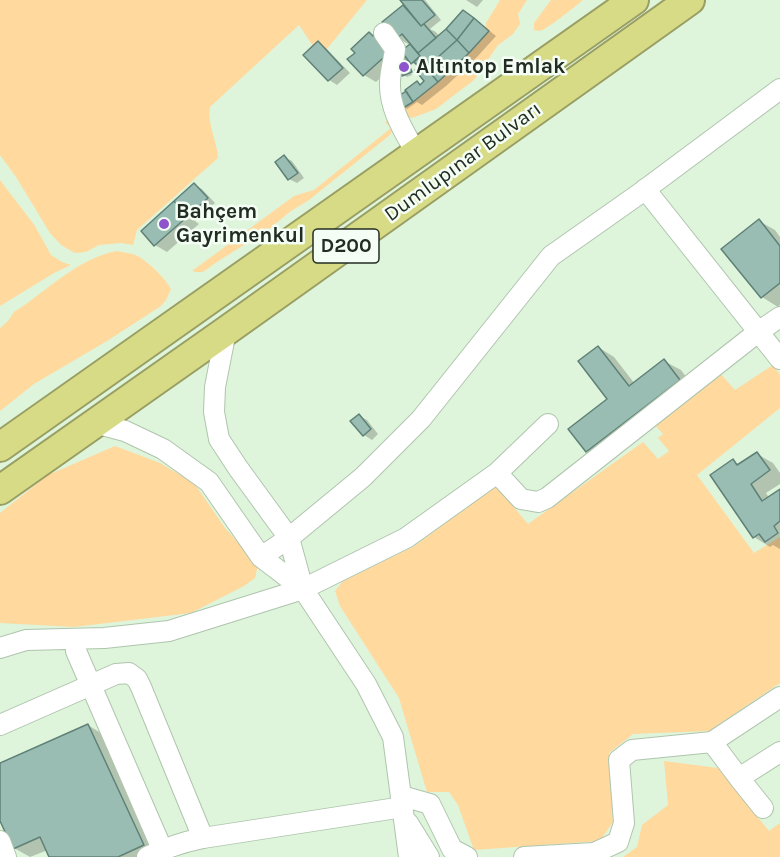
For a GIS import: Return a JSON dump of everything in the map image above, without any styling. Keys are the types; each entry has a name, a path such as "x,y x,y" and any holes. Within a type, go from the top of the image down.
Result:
{"highway":[{"name":"Dumlupınar Bulvarı","path":"0,447 634,0"},
{"name":"Dumlupınar Bulvarı","path":"0,490 226,332 690,0"}],"street":[{"path":"384,33 395,49 390,92 395,114 416,153"},
{"path":"261,557 289,538 363,477 421,419 551,256 780,89"},
{"path":"645,189 780,359"},
{"path":"496,473 521,499 538,502 547,498 780,317"},
{"path":"226,332 215,387 214,412 219,439 289,538 303,589 366,684 393,737 409,857"},
{"path":"95,423 124,431 164,448 209,482 261,557 303,589"},
{"path":"0,648 26,640 104,638 169,631 303,589 406,538 496,473 548,424"},
{"path":"75,639 76,651 92,686 155,853 180,843 203,838 430,804 452,849 467,857"},
{"path":"0,725 116,674 129,673 137,679 203,838"},
{"path":"524,857 594,853 618,842 624,824 619,760 632,750 712,742 780,697"},
{"path":"712,742 763,808"},
{"path":"739,778 780,752"},
{"path":"403,807 429,857"},
{"path":"0,841 6,857"}],"shaded area":[{"path":"0,0 367,0 326,50 313,46 299,25 210,107 209,114 218,158 137,230 133,245 121,243 99,245 86,252 75,253 61,245 50,233 0,155"},
{"path":"500,0 527,0 518,14 520,24 513,34 498,45 474,80 436,109 412,118 407,117 403,108 448,72 489,31 486,23"},
{"path":"551,0 583,0 547,27 539,31 534,30 534,23"},
{"path":"393,116 395,126 390,135 309,200 203,272 192,271 294,196 314,190 391,128 385,122"},
{"path":"0,180 35,226 51,255 71,265 0,306"},
{"path":"117,251 138,256 158,272 171,289 166,300 161,306 107,341 34,384 0,411 0,328 14,312 63,276 89,261"},
{"path":"773,365 780,375 780,408 697,475 754,553 780,537 780,683 709,731 633,734 609,753 613,822 600,841 474,850 458,805 449,792 427,792 399,698 340,606 335,591 343,581 413,547 496,486 528,524 643,442 658,459 669,451 658,438 663,434 654,424 719,372 735,390"},
{"path":"115,446 160,463 194,483 225,528 258,565 255,578 191,613 74,627 0,623 0,513 48,475"},
{"path":"664,761 718,768 769,831 780,823 780,857 623,857 637,847 642,825 668,805"}],"building":[{"path":"400,0 422,0 435,15 421,26"},
{"path":"403,5 421,26 424,24 436,38 418,53 402,34 396,39 382,22"},
{"path":"463,10 474,18 457,40 446,29"},
{"path":"474,18 489,31 469,53 457,40"},
{"path":"446,29 457,40 426,68 418,58 420,56 418,53"},
{"path":"369,32 373,36 376,33 392,50 363,76 347,59 355,53 351,49"},
{"path":"457,40 469,53 438,82 426,68"},
{"path":"318,41 343,68 328,81 303,55"},
{"path":"410,44 420,56 411,64 401,51"},
{"name":"Altıntop Emlak","path":"406,57 412,72 402,76 396,61"},
{"path":"418,58 438,82 413,102 405,90 417,81 420,85 424,81 415,70 419,67 414,62"},
{"path":"406,91 413,102 403,108 396,98"},
{"path":"284,155 298,173 288,180 275,162"},
{"path":"194,183 208,198 187,217 174,201"},
{"name":"Bahçem Gayrimenkul","path":"174,201 187,217 154,246 141,231"},
{"path":"759,219 780,246 780,283 761,298 721,249"},
{"path":"598,346 629,386 664,359 680,380 586,452 568,429 607,399 578,361"},
{"path":"359,414 371,429 363,436 350,421"},
{"path":"757,452 770,470 751,484 762,501 780,489 780,521 774,526 778,533 765,542 759,534 753,538 710,475 733,459 737,465"},
{"path":"88,724 144,845 118,857 49,857 40,837 13,849 0,821 0,763"}],"place":[{"name":"Altıntop Emlak","path":"404,67"},
{"name":"Bahçem Gayrimenkul","path":"164,224"}]}
